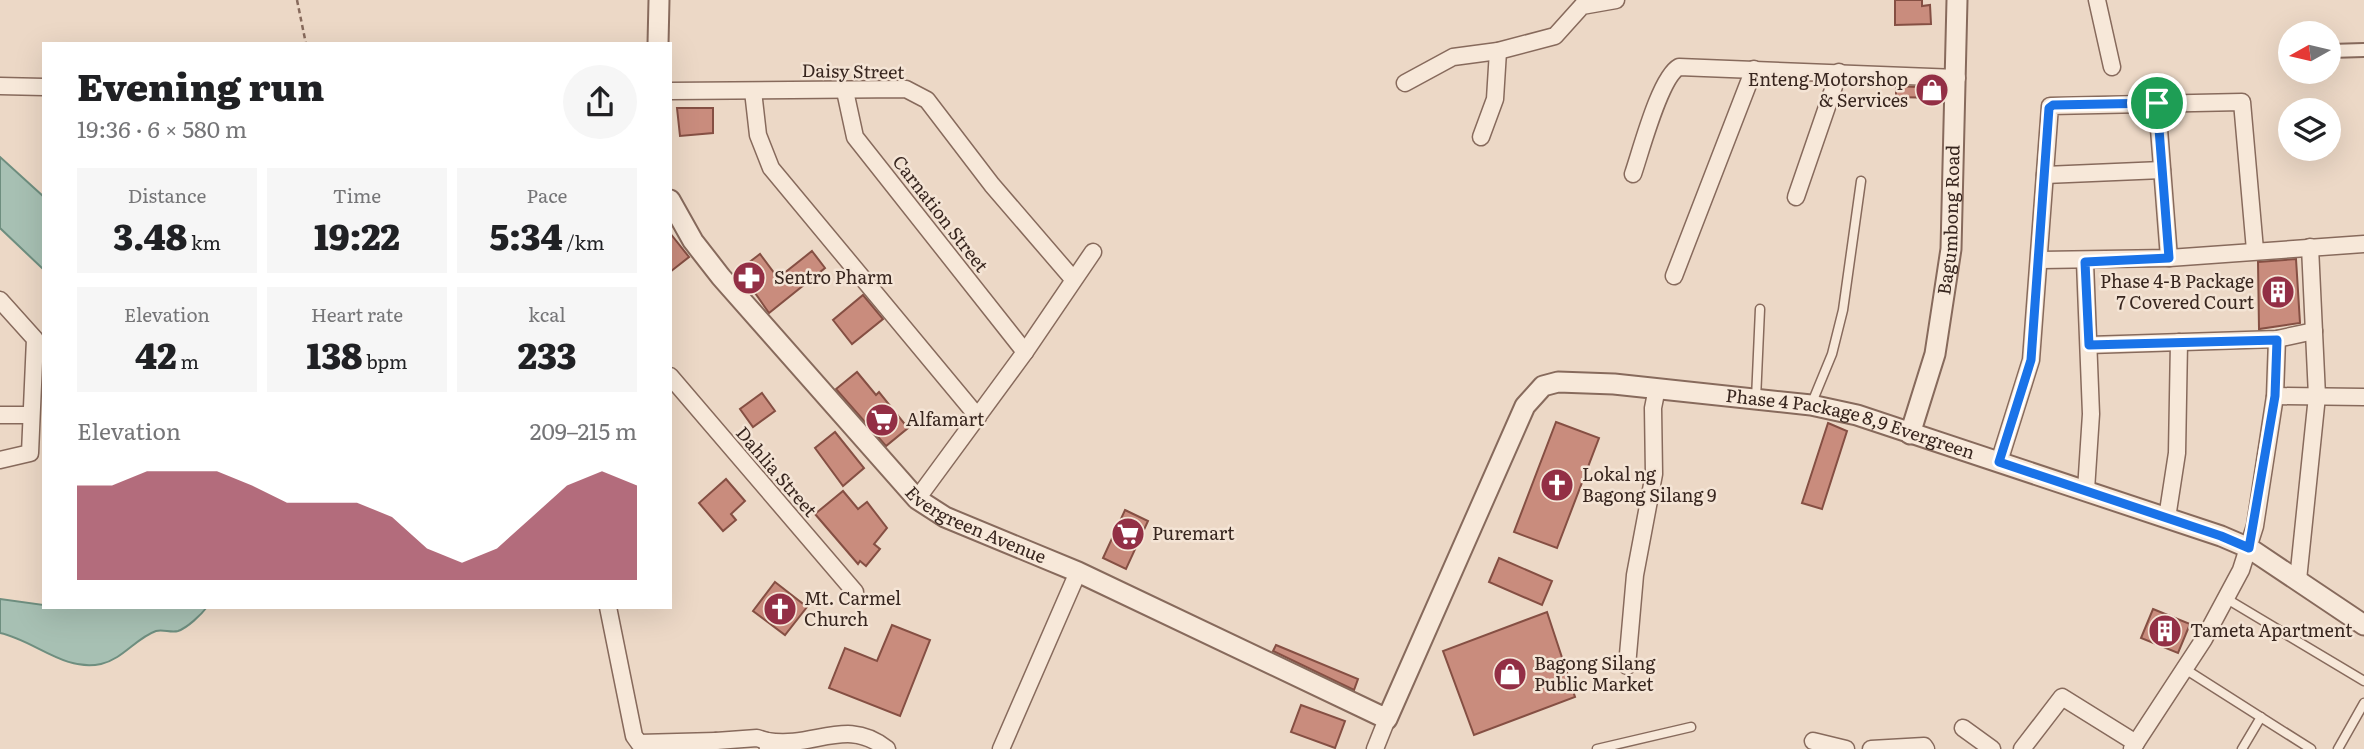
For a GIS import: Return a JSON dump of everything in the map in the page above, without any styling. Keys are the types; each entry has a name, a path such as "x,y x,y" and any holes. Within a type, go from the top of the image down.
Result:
{"street":[{"path":"659,0 659,42"},
{"path":"1405,83 1453,57 1498,51 1555,36 1582,6 1616,0"},
{"name":"Bagumbong Road","path":"1910,434 1935,354 1951,249 1957,0"},
{"path":"2097,0 2112,67"},
{"path":"2342,51 2364,50"},
{"path":"1481,137 1495,99 1498,51"},
{"path":"1633,174 1672,71 1685,67 1957,78"},
{"path":"1674,276 1754,69"},
{"path":"1796,197 1839,72"},
{"path":"0,86 42,87"},
{"name":"Daisy Street","path":"672,91 906,89 927,100 992,185 1073,279"},
{"path":"753,91 758,135 763,155 771,169 978,418"},
{"name":"Carnation Street","path":"845,91 855,137 1025,352"},
{"path":"1999,462 2031,360 2050,106 2242,102 2255,250"},
{"path":"2157,103 2169,258"},
{"path":"2045,175 2162,170"},
{"name":"Evergreen Avenue","path":"672,204 692,241 721,277 917,499 945,517 1078,572 1387,719"},
{"path":"2040,260 2085,262 2169,258 2364,244"},
{"path":"2298,580 2317,396 2310,247"},
{"path":"917,499 978,418 1093,252"},
{"path":"2085,262 2091,414 2086,490"},
{"path":"0,300 35,339 30,453 0,460"},
{"path":"2089,345 2277,340 2314,331"},
{"path":"2022,749 2062,697 2134,746 2185,669 2228,599 2249,548 2275,396 2277,340"},
{"path":"2167,518 2176,453 2179,342"},
{"name":"Dahlia Street","path":"672,378 855,592"},
{"name":"Phase 4 Package 8,9 Evergreen","path":"1387,719 1525,406 1543,386 1550,384 1595,383 1657,388 1811,405 1857,415 2086,490 2249,548 2364,625"},
{"path":"1627,666 1635,575 1654,474 1653,408 1657,388"},
{"path":"2275,396 2364,397"},
{"path":"0,415 31,415"},
{"path":"1001,749 1078,572"},
{"path":"608,609 632,727 639,743 712,745 757,738 768,745 784,745 847,734 863,734 887,749"},
{"path":"1375,749 1387,719"},
{"path":"1964,728 1992,749"},
{"path":"1813,741 1846,749"},
{"path":"1871,749 1924,746 1926,749"}],"lane":[{"path":"1811,405 1832,354 1843,310 1861,181"},
{"path":"1756,399 1759,309"},
{"path":"2228,599 2364,681"},
{"path":"2185,669 2311,749"},
{"path":"2338,749 2364,703"},
{"path":"2242,749 2261,717"},
{"path":"1597,749 1691,727"}],"path":[{"path":"297,0 306,42"}],"shaded area":[{"path":"0,157 42,195 42,268 0,228"},
{"path":"0,599 42,605 42,609 205,609 182,629 161,630 149,634 123,653 101,664 74,664 0,633"}],"building":[{"path":"1895,0 1922,0 1922,6 1930,5 1931,24 1895,25"},
{"path":"1896,86 1937,88 1937,98 1896,97"},
{"path":"677,108 713,108 713,133 680,136"},
{"path":"672,236 689,257 672,270"},
{"path":"812,251 825,268 769,313 739,270 760,254 778,278"},
{"name":"Phase 4-B Package 7 Covered Court","path":"2296,259 2300,323 2259,329 2258,262"},
{"path":"863,295 883,319 852,344 833,320"},
{"name":"Alfamart","path":"857,372 876,395 879,392 908,428 886,446 836,389"},
{"path":"762,393 775,411 753,427 740,409"},
{"name":"Lokal ng Bagong Silang 9","path":"1556,422 1599,438 1557,548 1514,532"},
{"path":"1828,423 1847,431 1822,509 1802,503"},
{"path":"835,432 864,468 843,486 815,448"},
{"path":"726,479 745,501 731,514 736,520 723,531 699,503"},
{"path":"843,491 858,509 867,502 887,528 874,544 880,549 866,566 860,561 858,564 815,514"},
{"name":"Puremart","path":"1125,510 1148,521 1126,569 1103,558"},
{"path":"1499,558 1552,581 1542,605 1489,582"},
{"name":"Mt. Carmel Church","path":"775,582 807,607 785,635 753,611"},
{"name":"Tameta Apartment","path":"2153,609 2190,624 2178,653 2141,638"},
{"name":"Bagong Silang Public Market","path":"1547,612 1575,697 1474,735 1443,651"},
{"path":"892,625 930,640 900,716 829,688 845,648 877,661"},
{"path":"1276,645 1358,679 1354,690 1273,651"},
{"path":"1301,705 1345,721 1335,748 1291,732"}],"place":[{"name":"Enteng Motorshop & Services","path":"1932,90"},
{"name":"Sentro Pharm","path":"749,278"},
{"name":"Phase 4-B Package 7 Covered Court","path":"2278,292"},
{"name":"Alfamart","path":"882,420"},
{"name":"Lokal ng Bagong Silang 9","path":"1557,485"},
{"name":"Puremart","path":"1128,534"},
{"name":"Mt. Carmel Church","path":"780,609"},
{"name":"Tameta Apartment","path":"2165,631"},
{"name":"Bagong Silang Public Market","path":"1510,674"}],"route":[{"path":"2157,103 2169,258 2085,262 2089,345 2277,340 2275,396 2255,526 2249,548 2221,536 1999,462 2031,360 2049,108 2053,105 2157,103"}]}
